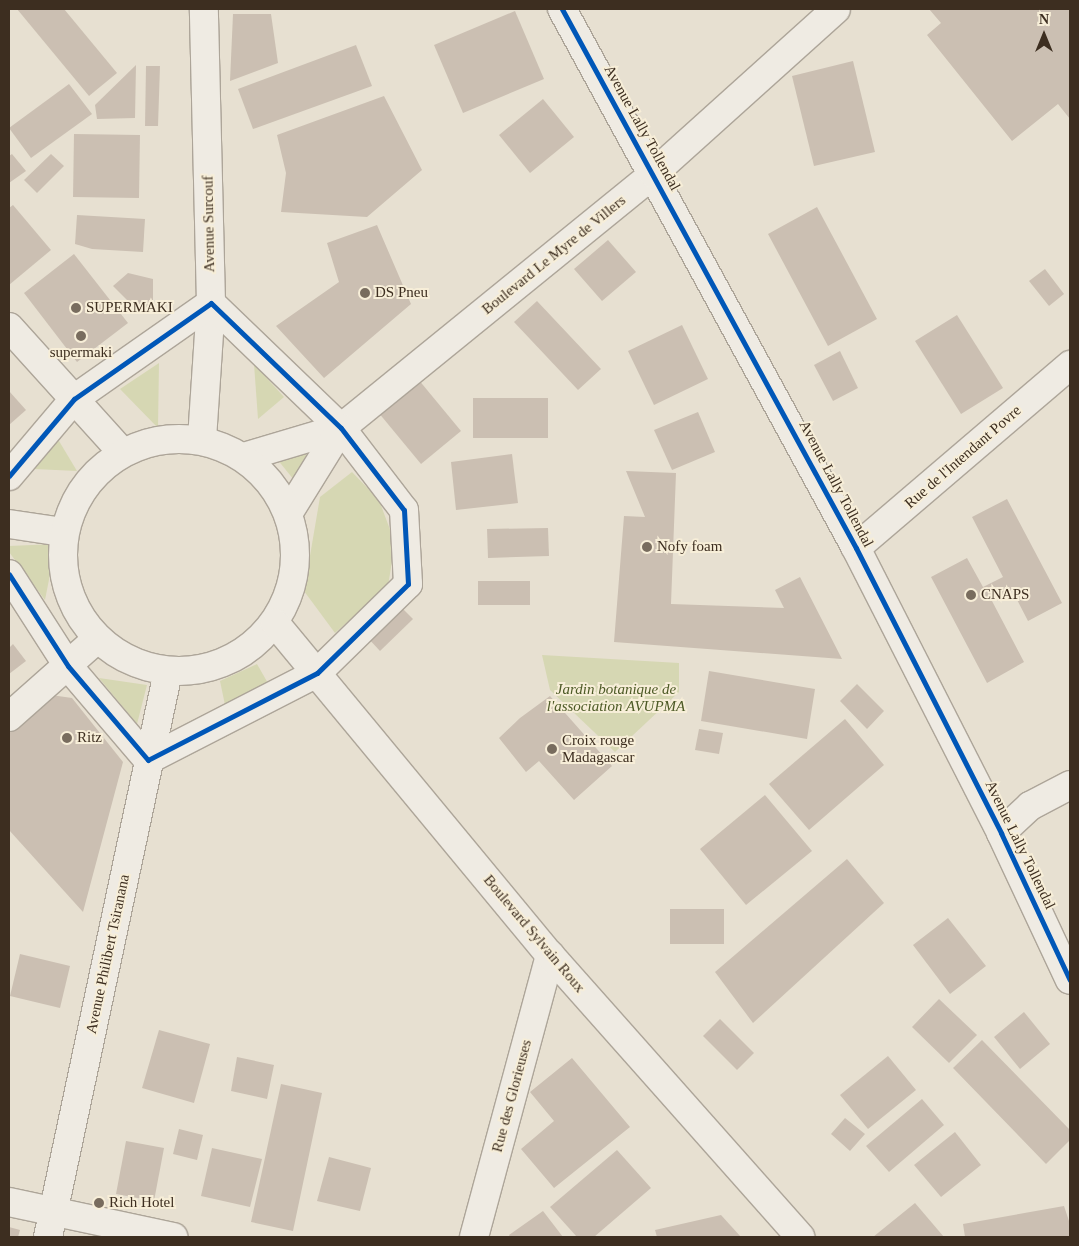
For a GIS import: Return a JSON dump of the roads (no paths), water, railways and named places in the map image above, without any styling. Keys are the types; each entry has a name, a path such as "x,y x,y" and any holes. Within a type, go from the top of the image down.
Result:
{"street":[{"name":"Avenue Surcouf","path":"202,440 211,303 204,9"},
{"name":"Avenue Lally Tollendal","path":"562,9 856,548 1001,833 1070,980"},
{"name":"Boulevard Le Myre de Villers","path":"244,456 341,428 653,174 836,9"},
{"path":"9,476 74,399 211,303 341,428 404,510 408,584 317,673 148,760 68,666 9,574"},
{"path":"9,326 122,452"},
{"name":"Rue de l'Intendant Povre","path":"856,548 1070,365"},
{"path":"289,512 341,428"},
{"path":"161,438 202,440 244,456 289,512 298,549 292,589 275,623 246,652 209,669 168,672 130,661 97,639 67,590 63,532 83,486 122,452 161,438"},
{"path":"9,524 63,532"},
{"name":"Boulevard Sylvain Roux","path":"275,623 550,955 800,1237"},
{"path":"9,717 97,639"},
{"name":"Avenue Philibert Tsiranana","path":"51,1225 168,672"},
{"path":"1001,833 1030,806 1070,785"},
{"name":"Rue des Glorieuses","path":"474,1237 550,955"},
{"path":"9,1202 51,1225 172,1237"}],"place":[{"name":"DS Pneu","path":"365,293"},
{"name":"SUPERMAKI","path":"76,308"},
{"name":"supermaki","path":"81,336"},
{"name":"Nofy foam","path":"647,547"},
{"name":"CNAPS","path":"971,595"},
{"name":"Ritz","path":"67,738"},
{"name":"Croix rouge Madagascar","path":"552,749"},
{"name":"Rich Hotel","path":"99,1203"}],"park label":[{"name":"Jardin botanique de l'association AVUPMA","path":"616,698"}]}
